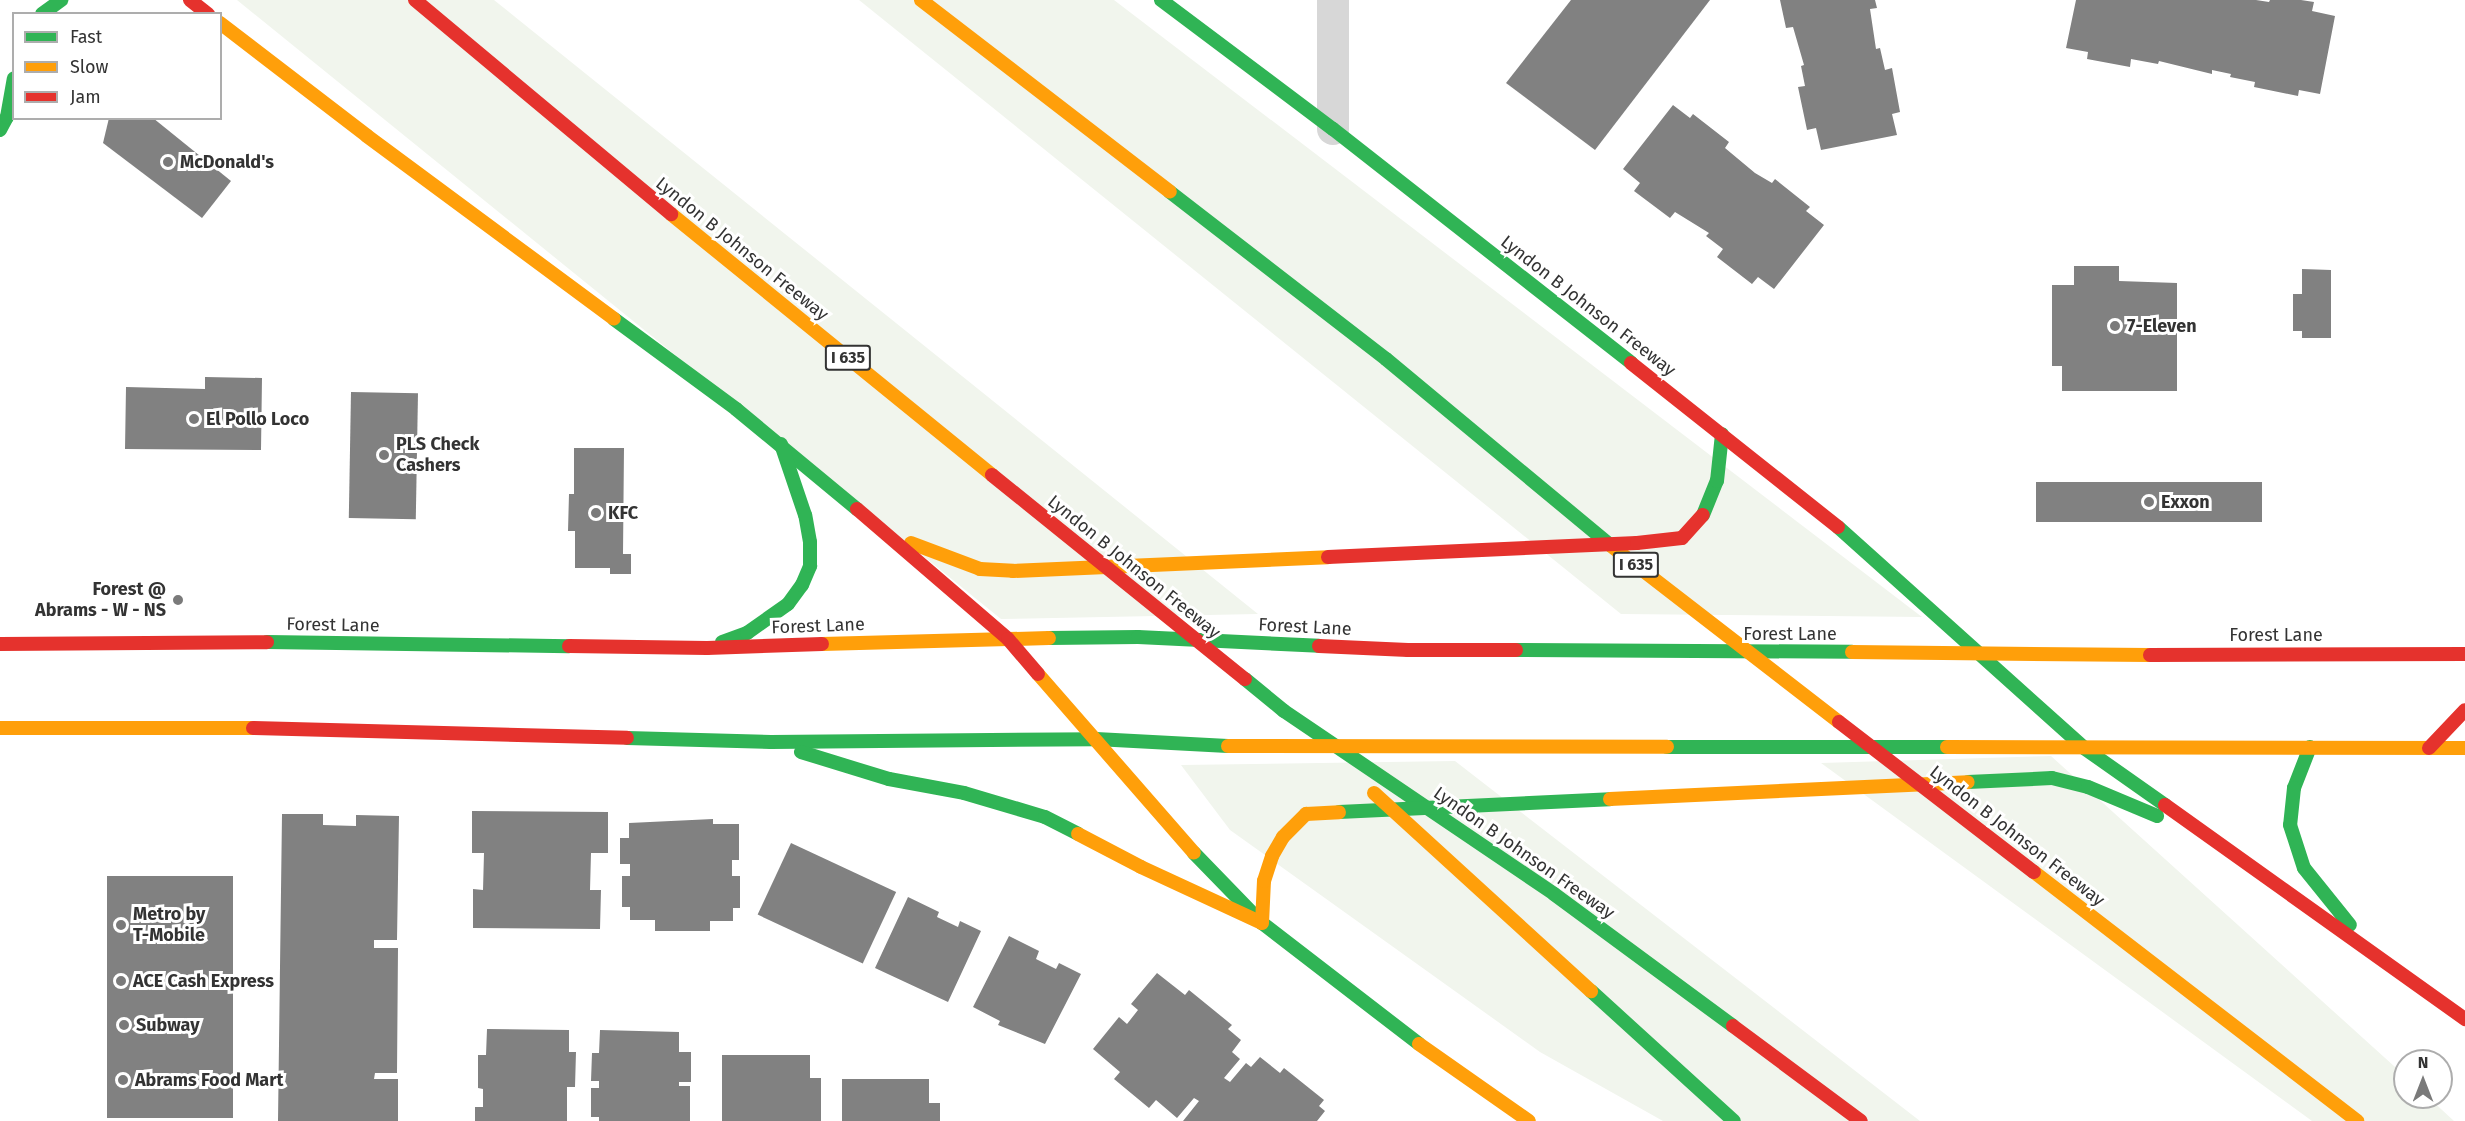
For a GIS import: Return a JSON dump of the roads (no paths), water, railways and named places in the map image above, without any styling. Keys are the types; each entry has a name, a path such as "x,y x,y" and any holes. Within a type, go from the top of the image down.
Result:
{"main road":[{"path":"45,12 61,0"},
{"path":"190,0 205,12"},
{"name":"Lyndon B Johnson Freeway","path":"415,0 655,202 1284,711 1554,894 1861,1121"},
{"name":"Lyndon B Johnson Freeway","path":"921,0 1386,359 1571,515 2357,1121"},
{"name":"Lyndon B Johnson Freeway","path":"1161,0 1333,129 1830,520 2084,748 2212,839"},
{"path":"222,25 781,444 1008,639 1180,839 1262,923 1457,1073 1529,1121"},
{"path":"0,130 7,117 12,90"},
{"path":"887,533 959,564 980,569 1077,568 1637,543 1682,538 1707,511 1717,481 1722,434"},
{"path":"706,648 747,633 775,615 788,604 802,585 810,566 810,542 805,515 781,444"},
{"name":"Forest Lane","path":"0,644 270,642 706,648 1008,639 1138,638 1408,650 1898,652 1980,655 2465,654"},
{"path":"2429,748 2465,710"},
{"path":"1284,711 1734,1121"},
{"path":"0,728 242,728 771,742 1096,739 1215,746 2465,748"},
{"path":"771,742 889,779 964,793 1045,817 1141,867 1262,923"},
{"path":"2310,747 2294,788 2290,825 2304,868 2376,957"},
{"path":"1262,923 1264,881 1272,856 1283,837 1306,814 2052,778 2088,787 2212,839 2465,1019"}],"street":[{"path":"1333,0 1333,129"}],"place":[{"name":"McDonald's","path":"168,162"},
{"name":"7-Eleven","path":"2115,326"},
{"name":"El Pollo Loco","path":"194,419"},
{"name":"PLS Check Cashers","path":"384,455"},
{"name":"Exxon","path":"2149,502"},
{"name":"KFC","path":"596,513"},
{"name":"Forest @ Abrams - W - NS","path":"178,600"},
{"name":"Metro by T-Mobile","path":"121,925"},
{"name":"ACE Cash Express","path":"121,981"},
{"name":"Subway","path":"124,1025"},
{"name":"Abrams Food Mart","path":"123,1080"}]}
